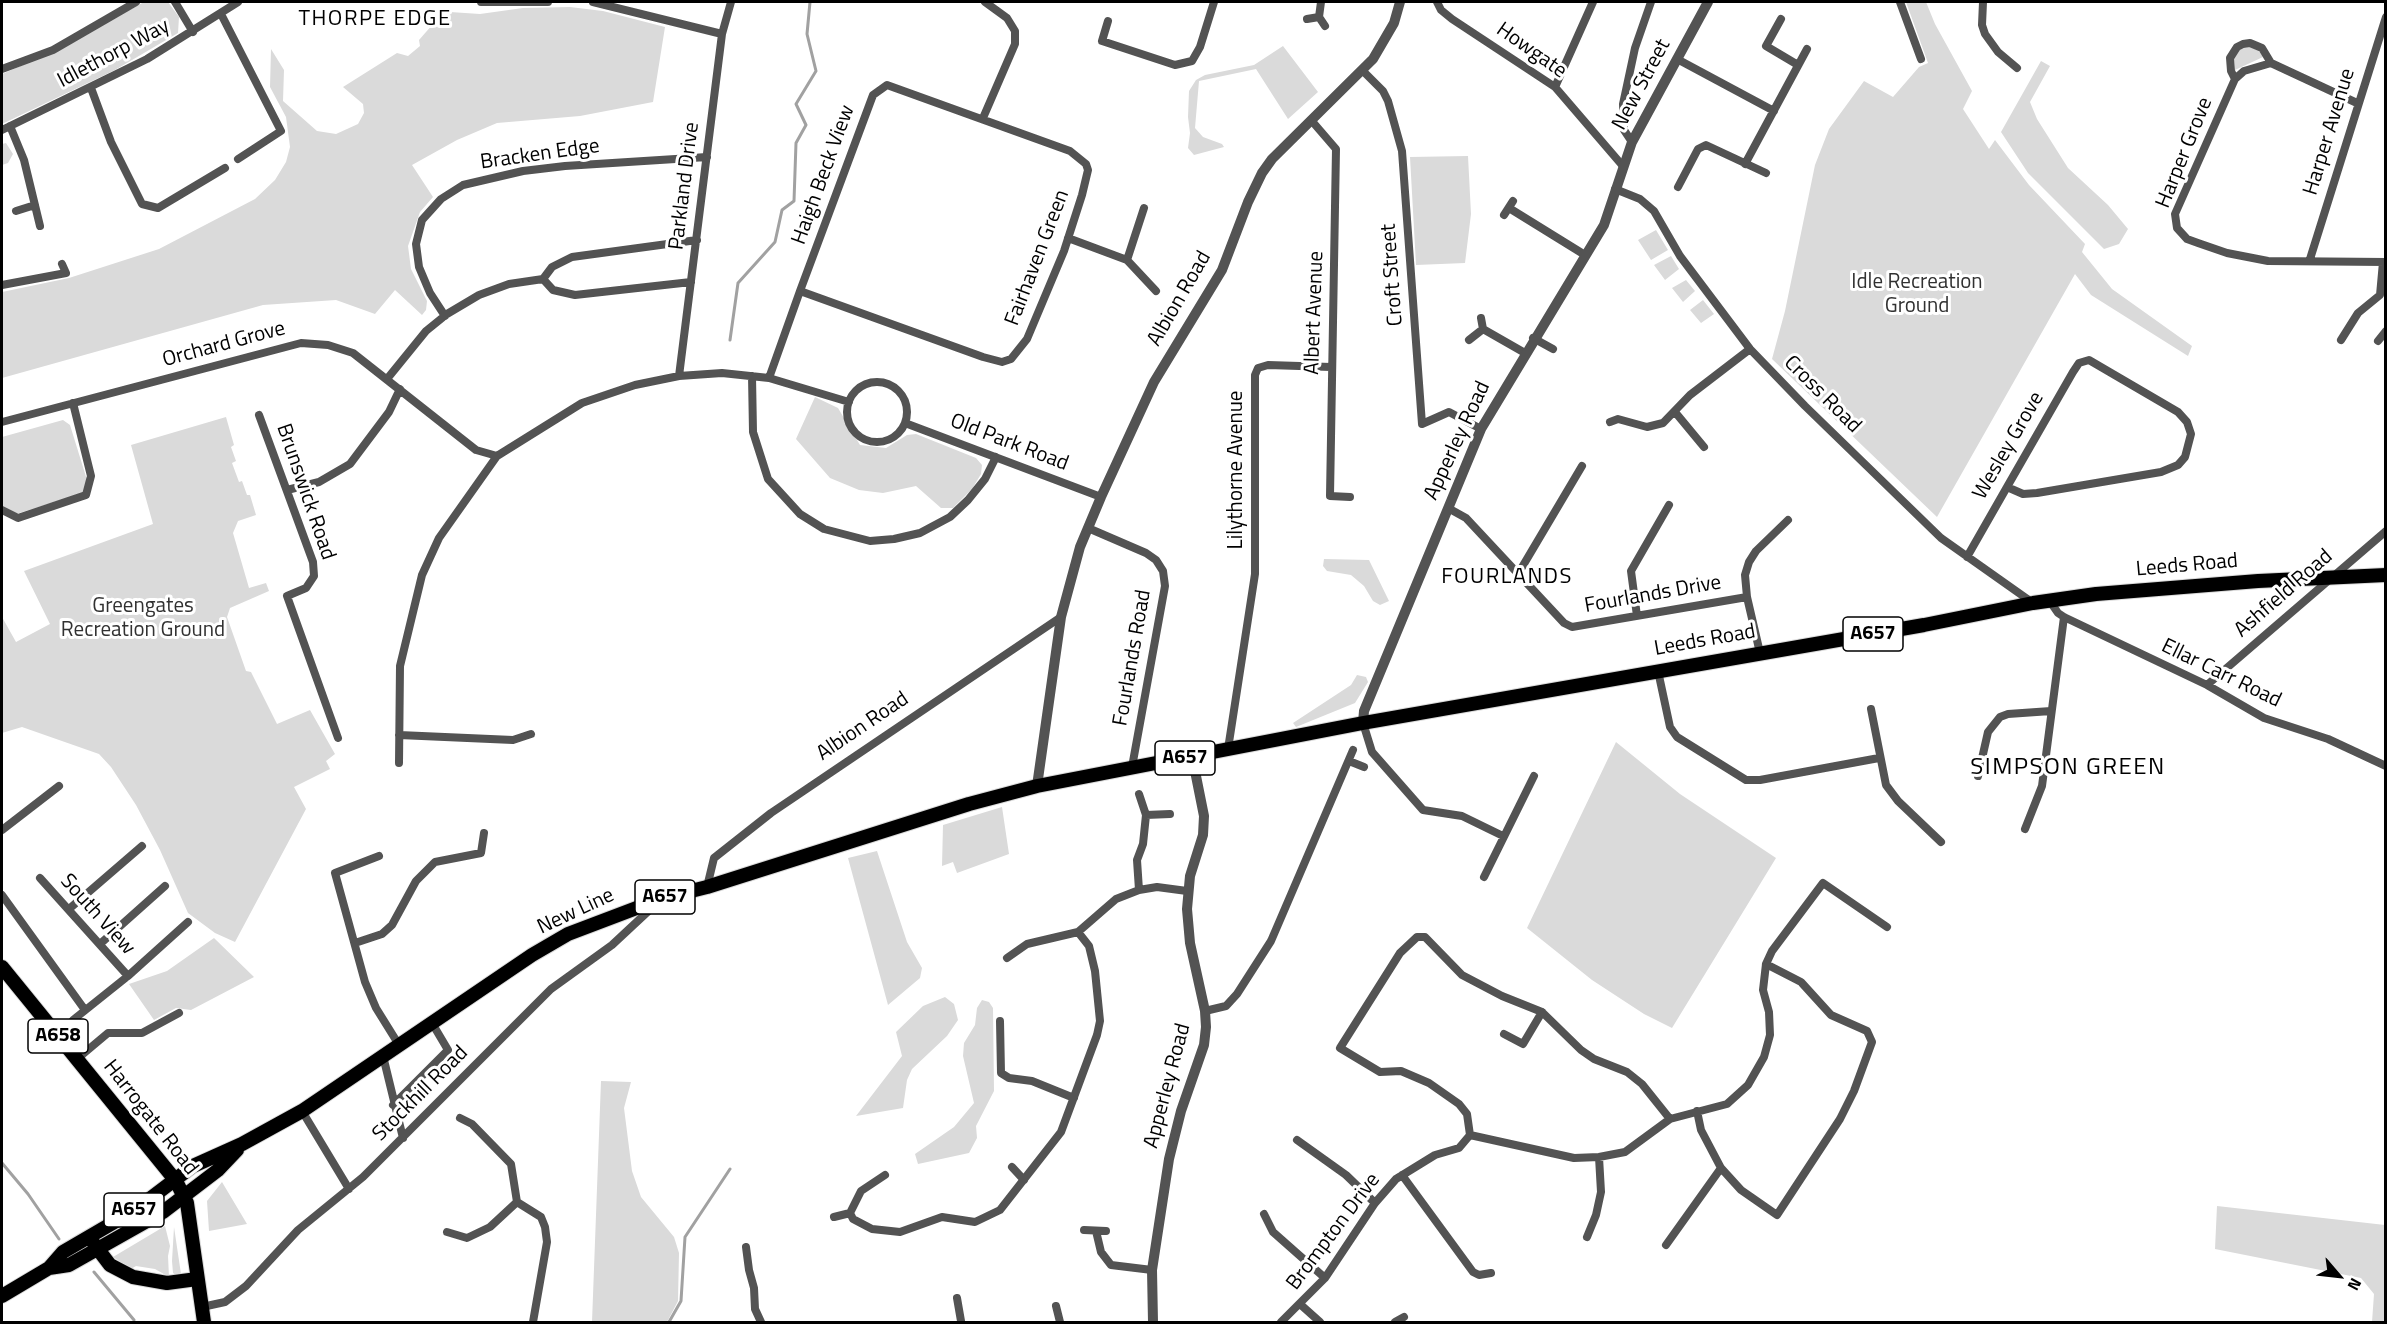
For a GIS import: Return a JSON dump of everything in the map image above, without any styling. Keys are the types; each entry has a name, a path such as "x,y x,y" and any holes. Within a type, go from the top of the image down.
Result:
{"main road":[{"name":"Leeds Road","path":"1037,786 1363,723 1924,625 2049,600 2108,593 2385,575"},
{"name":"New Line","path":"2,1296 49,1268 63,1252 135,1210 193,1166 242,1144 302,1111 568,934 663,898 707,887 969,804 1037,786"},
{"name":"Harrogate Road","path":"2,967 176,1181 184,1197 204,1323"},
{"name":"New Line","path":"49,1268 69,1265 184,1197 218,1170 242,1144"},
{"path":"90,1237 97,1250 110,1265 133,1277 167,1282 198,1280"}],"street":[{"path":"2,69 53,50 136,2"},
{"path":"175,2 193,32"},
{"name":"Idlethorp Way","path":"6,128 91,88 193,32 238,2"},
{"path":"481,2 548,2"},
{"path":"593,2 722,34"},
{"name":"Parkland Drive","path":"679,376 722,34 731,2"},
{"path":"983,118 1016,44 1016,31 1007,18 985,2"},
{"path":"1108,21 1102,41 1175,65 1192,61 1200,47 1214,2"},
{"path":"1321,2 1319,17 1325,26"},
{"name":"Albion Road","path":"1037,786 1061,617 1088,528 1101,497 1155,382 1222,270 1248,202 1262,173 1272,159 1373,59 1394,23 1401,2"},
{"path":"1556,87 1593,2"},
{"path":"1632,142 1624,130 1623,104 1635,48 1651,2"},
{"name":"New Street","path":"1615,189 1632,142 1708,2"},
{"path":"1900,2 1921,59"},
{"path":"1983,2 1982,25 1985,34 1998,52 2017,68"},
{"name":"Howgate","path":"1439,6 1556,87 1622,165"},
{"path":"221,14 281,131 238,159"},
{"path":"1307,19 1319,17"},
{"name":"Harper Avenue","path":"2310,259 2385,17"},
{"path":"1781,19 1766,46 1798,65"},
{"name":"Harper Grove","path":"2235,79 2230,71 2232,52 2243,44 2250,44 2262,48 2271,63 2357,103"},
{"path":"1745,164 1807,49"},
{"path":"1677,59 1774,111"},
{"name":"Harper Grove","path":"2271,63 2252,67 2235,79 2175,214 2177,228 2187,239 2227,253 2268,261 2310,259"},
{"name":"Croft Street","path":"1362,70 1383,91 1388,100 1402,151 1422,424 1449,412 1481,429"},
{"name":"Haigh Beck View","path":"769,378 873,95 887,85 983,118"},
{"path":"91,88 111,142 142,204 158,208 225,168"},
{"name":"Fairhaven Green","path":"800,291 890,325 1002,362 1018,353 1027,339 1068,238 1088,170 1086,164 1070,151 983,118"},
{"name":"Albert Avenue","path":"1311,120 1336,149 1330,496 1350,497"},
{"path":"6,128 24,160 40,226"},
{"path":"1678,187 1698,149 1706,145 1766,173"},
{"name":"Bracken Edge","path":"445,316 429,293 419,267 416,244 422,220 441,199 463,185 522,171 554,167 707,157"},
{"path":"1675,169 1685,174"},
{"name":"Apperley Road","path":"1363,723 1364,711 1481,429 1533,338 1604,225 1615,189"},
{"name":"Cross Road","path":"1615,189 1640,199 1654,211 1680,256 1750,349 1941,538 2033,603"},
{"path":"16,211 34,205"},
{"path":"1127,260 1144,208"},
{"path":"1509,208 1586,255"},
{"path":"1068,238 1127,260 1156,291"},
{"path":"387,379 426,331 479,295 509,284 543,279 552,267 572,257 697,240"},
{"path":"2310,259 2384,262 2380,295 2358,313 2341,340"},
{"path":"2,285 66,273 62,264"},
{"path":"543,279 553,290 575,295 690,282"},
{"path":"1481,318 1483,329 1525,353"},
{"path":"1469,340 1483,329"},
{"path":"2378,341 2385,331"},
{"path":"1533,338 1553,349"},
{"name":"Orchard Grove","path":"2,422 301,343 328,345 352,353 476,450 497,456"},
{"path":"1610,422 1618,419 1647,427 1663,423 1690,395 1750,349"},
{"name":"Wesley Grove","path":"1967,557 2079,363 2089,360 2178,412 2187,422 2191,434 2185,458 2178,465 2161,472 2037,493 2023,494 2007,488"},
{"name":"Lilythorne Avenue","path":"1228,748 1255,574 1255,375 1258,368 1268,365 1331,367"},
{"path":"399,763 400,666 422,575 439,538 497,456 582,403 636,385 679,376 722,373 769,378 849,402"},
{"path":"752,376 753,432 768,479 800,514 824,529 870,541 894,539 920,533 950,517 968,500 985,479 996,457"},
{"path":"871,383 891,386 904,399 907,415 905,423 892,439 872,442 862,438 849,423 849,402 854,393 871,383"},
{"path":"287,490 319,482 350,464 389,412 400,389"},
{"path":"2,510 18,518 86,495 91,476 74,403"},
{"path":"1675,412 1704,447"},
{"name":"Brunswick Road","path":"259,415 313,562 314,576 306,588 287,596 338,738"},
{"name":"Old Park Road","path":"905,423 1101,497"},
{"path":"1518,574 1582,466"},
{"path":"1637,616 1631,571 1669,505"},
{"name":"Fourlands Drive","path":"1448,508 1466,519 1564,623 1572,627 1747,597 1760,652"},
{"path":"1747,597 1744,575 1749,562 1756,551 1788,520"},
{"name":"Fourlands Road","path":"1088,528 1146,553 1156,560 1163,571 1165,586 1132,767"},
{"name":"Ashfield Road","path":"2207,685 2385,531"},
{"name":"Ellar Carr Road","path":"2049,600 2058,613 2064,617 2207,685 2265,718 2328,739 2385,766"},
{"name":"Albion Road","path":"707,887 714,858 771,813 1061,617"},
{"path":"2025,829 2042,786 2064,617"},
{"path":"1658,671 1670,727 1677,737 1746,780 1760,780 1880,758"},
{"path":"1871,709 1886,785 1898,801 1941,842"},
{"path":"1978,776 1988,732 2000,717 2008,714 2051,711"},
{"path":"1363,723 1372,752 1423,810 1461,816 1503,836"},
{"path":"399,735 513,740 531,734"},
{"name":"Apperley Road","path":"1153,1323 1152,1270 1173,1136 1204,1045 1206,1011 1226,1006 1232,1000 1271,941 1353,750"},
{"path":"1192,756 1204,816 1203,835 1187,891 1190,943 1206,1011"},
{"path":"1348,761 1364,767"},
{"path":"1484,877 1534,776"},
{"path":"3,825 59,786"},
{"path":"1139,794 1146,815 1143,844 1137,860 1139,890"},
{"path":"1146,815 1170,814"},
{"path":"355,943 382,934 392,925 416,881 435,862 481,853 484,833"},
{"path":"69,909 142,846"},
{"path":"379,856 335,873 376,1008 399,1045"},
{"name":"South View","path":"40,878 128,976"},
{"path":"1670,1119 1642,1084 1627,1072 1594,1059 1581,1050 1542,1012 1502,996 1462,975 1425,937 1417,937 1400,952 1340,1048 1380,1072 1401,1071 1429,1083 1459,1104 1467,1114 1470,1135 1574,1158 1599,1157 1625,1152 1670,1119 1727,1104 1739,1096 1764,1057 1770,1035 1768,1012 1763,996 1766,964 1787,928 1823,883 1887,927"},
{"path":"100,944 165,886"},
{"path":"1007,958 1027,944 1078,932 1116,899 1139,890 1157,887 1187,891"},
{"path":"2,895 86,1010"},
{"name":"Stockhill Road","path":"202,1307 230,1299 298,1230 349,1189 403,1138 550,989 612,945 663,898"},
{"path":"73,1020 128,976 188,922"},
{"path":"850,1213 861,1224 883,1231 900,1232 942,1217 975,1222 1000,1210 1061,1132 1100,1021 1093,962 1089,946 1078,932"},
{"path":"1697,1111 1701,1130 1721,1168 1741,1190 1777,1215 1840,1119 1872,1042 1867,1031 1824,1011 1801,982 1766,964"},
{"path":"1504,1034 1523,1044 1542,1012"},
{"path":"77,1059 108,1033 142,1033 179,1013"},
{"path":"1000,1021 1001,1073 1009,1078 1032,1081 1074,1098"},
{"path":"393,1105 448,1050 432,1023"},
{"path":"383,1056 393,1105 403,1138"},
{"path":"302,1111 349,1189"},
{"path":"460,1118 472,1124 511,1164 517,1202 541,1217 545,1227 547,1242 533,1323"},
{"name":"Brompton Drive","path":"1281,1323 1325,1278 1375,1203 1402,1175 1435,1155 1459,1148 1470,1135"},
{"path":"1297,1140 1346,1175 1375,1203"},
{"path":"1587,1237 1596,1215 1601,1192 1599,1157"},
{"path":"1012,1167 1024,1180"},
{"path":"1666,1245 1721,1168"},
{"path":"850,1213 861,1191 885,1175"},
{"path":"1402,1175 1473,1272 1479,1275 1491,1273"},
{"path":"447,1232 467,1238 490,1227 517,1202"},
{"path":"834,1216 850,1213"},
{"path":"1264,1214 1273,1232 1325,1278"},
{"path":"1084,1230 1106,1231"},
{"path":"1096,1231 1101,1252 1111,1265 1152,1270"},
{"path":"747,1247 755,1309 760,1323"},
{"path":"957,1298 961,1322"},
{"path":"1301,1305 1320,1323"},
{"path":"1056,1306 1060,1323"},
{"path":"1395,1323 1404,1317"}],"green space":[{"path":"144,2 168,2 179,17 178,33 115,70 2,124 2,74 44,56"},
{"name":"Idle Recreation Ground","path":"1906,2 1926,2 1935,24 1972,91 1963,109 1989,149 1995,140 2029,185 2085,244 2082,252 2112,289 2192,346 2188,356 2091,295 2075,274 1937,517 1772,359 1785,311 1815,165 1829,129 1864,81 1893,97 1919,67 1928,63"},
{"path":"570,7 603,11 665,27 653,102 580,116 497,123 457,140 412,165 433,197 420,212 408,246 411,269 427,301 426,310 422,315 395,290 375,314 336,300 263,305 2,378 2,292 69,278 159,249 255,199 275,180 286,162 290,147 286,117 270,87 271,49 284,70 283,101 317,131 336,134 358,124 364,113 363,104 343,87 397,53 408,56 420,46 419,40 440,16 450,12 480,14 523,8"},
{"path":"1283,46 1318,92 1288,119 1256,69 1199,81 1195,128 1203,137 1222,144 1224,147 1194,155 1188,148 1190,133 1188,117 1189,91 1196,80 1205,75 1254,65"},
{"path":"2250,47 2260,51 2263,57 2235,70 2234,58 2240,49"},
{"path":"2041,61 2050,66 2030,102 2037,119 2068,168 2108,205 2128,229 2119,244 2104,249 2028,173 2001,132"},
{"path":"6,143 13,154 8,163 2,165 2,144"},
{"path":"1468,156 1471,214 1465,263 1416,265 1410,157"},
{"path":"1656,230 1668,250 1651,260 1638,240"},
{"path":"1671,256 1679,269 1665,280 1654,265"},
{"path":"1686,280 1695,291 1683,302 1672,288"},
{"path":"1703,300 1714,314 1701,323 1690,310"},
{"path":"815,397 838,408 860,445 886,448 907,435 916,434 976,458 982,465 981,474 972,489 953,508 941,508 916,486 883,493 859,490 830,478 796,439"},
{"name":"Greengates Recreation Ground","path":"226,417 234,445 231,447 236,461 232,463 239,482 242,481 247,495 250,495 256,515 238,521 233,533 249,588 266,583 269,591 230,608 227,617 246,671 251,672 277,724 310,710 335,754 326,761 330,769 294,787 306,809 235,942 215,933 188,913 160,850 136,805 111,767 99,754 22,727 2,733 2,617 16,642 50,624 24,571 153,524 131,445"},
{"path":"63,420 70,425 87,480 83,493 13,515 2,507 2,437"},
{"path":"1324,559 1369,560 1389,601 1380,605 1373,601 1364,586 1351,575 1327,571 1323,566"},
{"path":"1357,675 1366,677 1368,682 1355,703 1296,727 1293,723 1351,685"},
{"path":"1616,742 1680,794 1776,858 1672,1028 1644,1014 1592,980 1527,928"},
{"path":"1002,807 1009,854 957,873 953,862 942,866 943,825"},
{"path":"877,851 907,942 922,968 920,978 888,1005 848,858"},
{"path":"214,938 254,977 191,1010 176,1008 154,1020 129,984 167,971"},
{"path":"945,997 954,1004 958,1020 947,1036 912,1069 907,1080 903,1108 856,1116 902,1056 896,1032 923,1006"},
{"path":"982,1000 989,1002 993,1008 994,1091 976,1126 977,1138 969,1153 918,1164 915,1154 954,1127 974,1103 963,1056 964,1043 975,1025 977,1008"},
{"path":"601,1081 631,1082 624,1108 632,1171 641,1197 674,1237 679,1253 678,1301 667,1322 592,1322"},
{"path":"222,1182 247,1224 209,1231 207,1201"},
{"path":"2217,1206 2385,1225 2385,1322 2372,1322 2374,1294 2361,1278 2215,1249"},
{"path":"165,1226 170,1246 169,1277 155,1269 136,1266 131,1269 113,1257"},
{"path":"174,1227 181,1274 177,1276 173,1273 172,1261"}],"waterway":[{"path":"730,340 738,283 775,242 782,210 794,201 796,143 806,125 796,104 816,71 807,34 810,2"},
{"path":"2,1163 28,1194 59,1239"},
{"path":"669,1322 681,1301 685,1237 730,1169"},
{"path":"94,1272 134,1320"}],"district":[{"name":"THORPE EDGE","path":"375,20"},
{"name":"FOURLANDS","path":"1507,578"},
{"name":"SIMPSON GREEN","path":"2068,768"}]}
